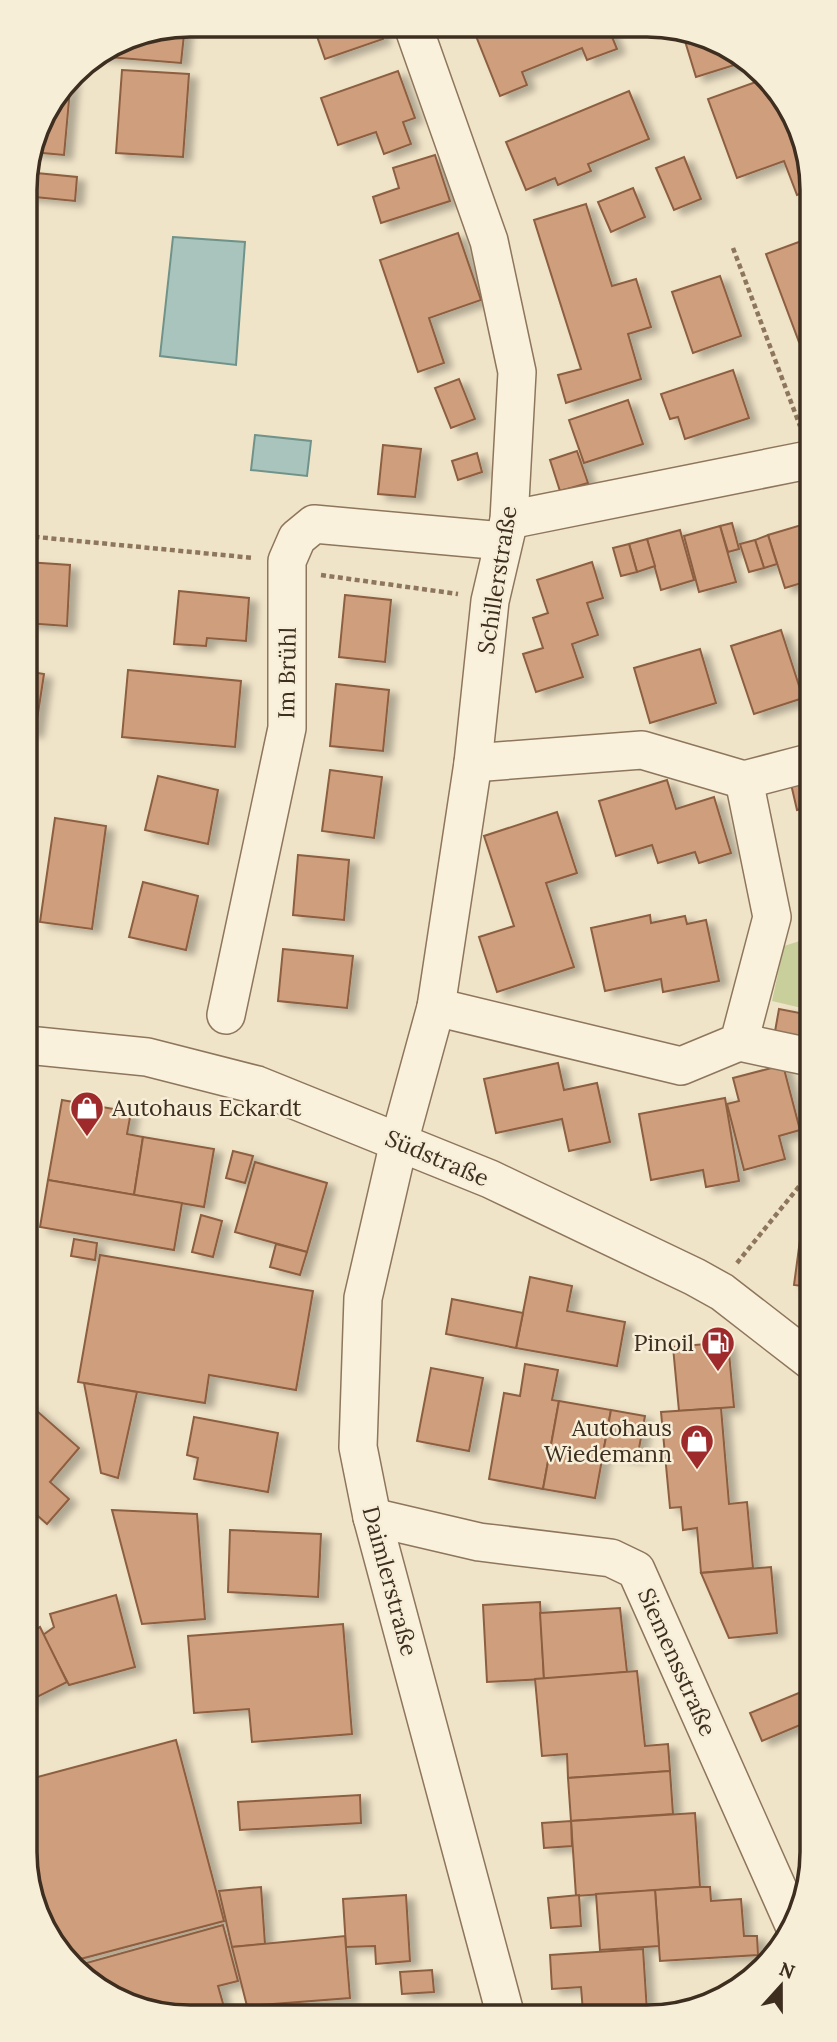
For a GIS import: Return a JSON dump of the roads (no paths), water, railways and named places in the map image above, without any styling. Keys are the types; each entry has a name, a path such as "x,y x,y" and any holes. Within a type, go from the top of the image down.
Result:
{"street":[{"name":"Schillerstraße","path":"399,1142 436,1007 473,763 490,601 506,530 517,372 489,241 417,37"},
{"path":"506,530 800,450"},
{"name":"Im Brühl","path":"226,1015 287,727 287,567 297,538 314,524 395,536 506,530"},
{"path":"473,763 642,750 744,780 800,765"},
{"path":"739,1042 772,917 744,780"},
{"path":"436,1007 681,1066 739,1042 800,1055"},
{"name":"Südstraße","path":"37,1046 147,1058 257,1085 399,1142 490,1180 695,1277 722,1292 800,1352"},
{"name":"Daimlerstraße","path":"399,1142 363,1298 358,1447 372,1517 503,2005"},
{"name":"Siemensstraße","path":"372,1517 479,1542 611,1558 636,1570 788,1912"}],"water":[{"path":"173,237 245,242 236,365 160,356"},
{"path":"255,435 311,441 307,476 251,470"}],"place":[{"name":"Autohaus Eckardt","path":"87,1138"},
{"name":"Pinoil","path":"718,1373"},
{"name":"Autohaus Wiedemann","path":"697,1471"}]}
